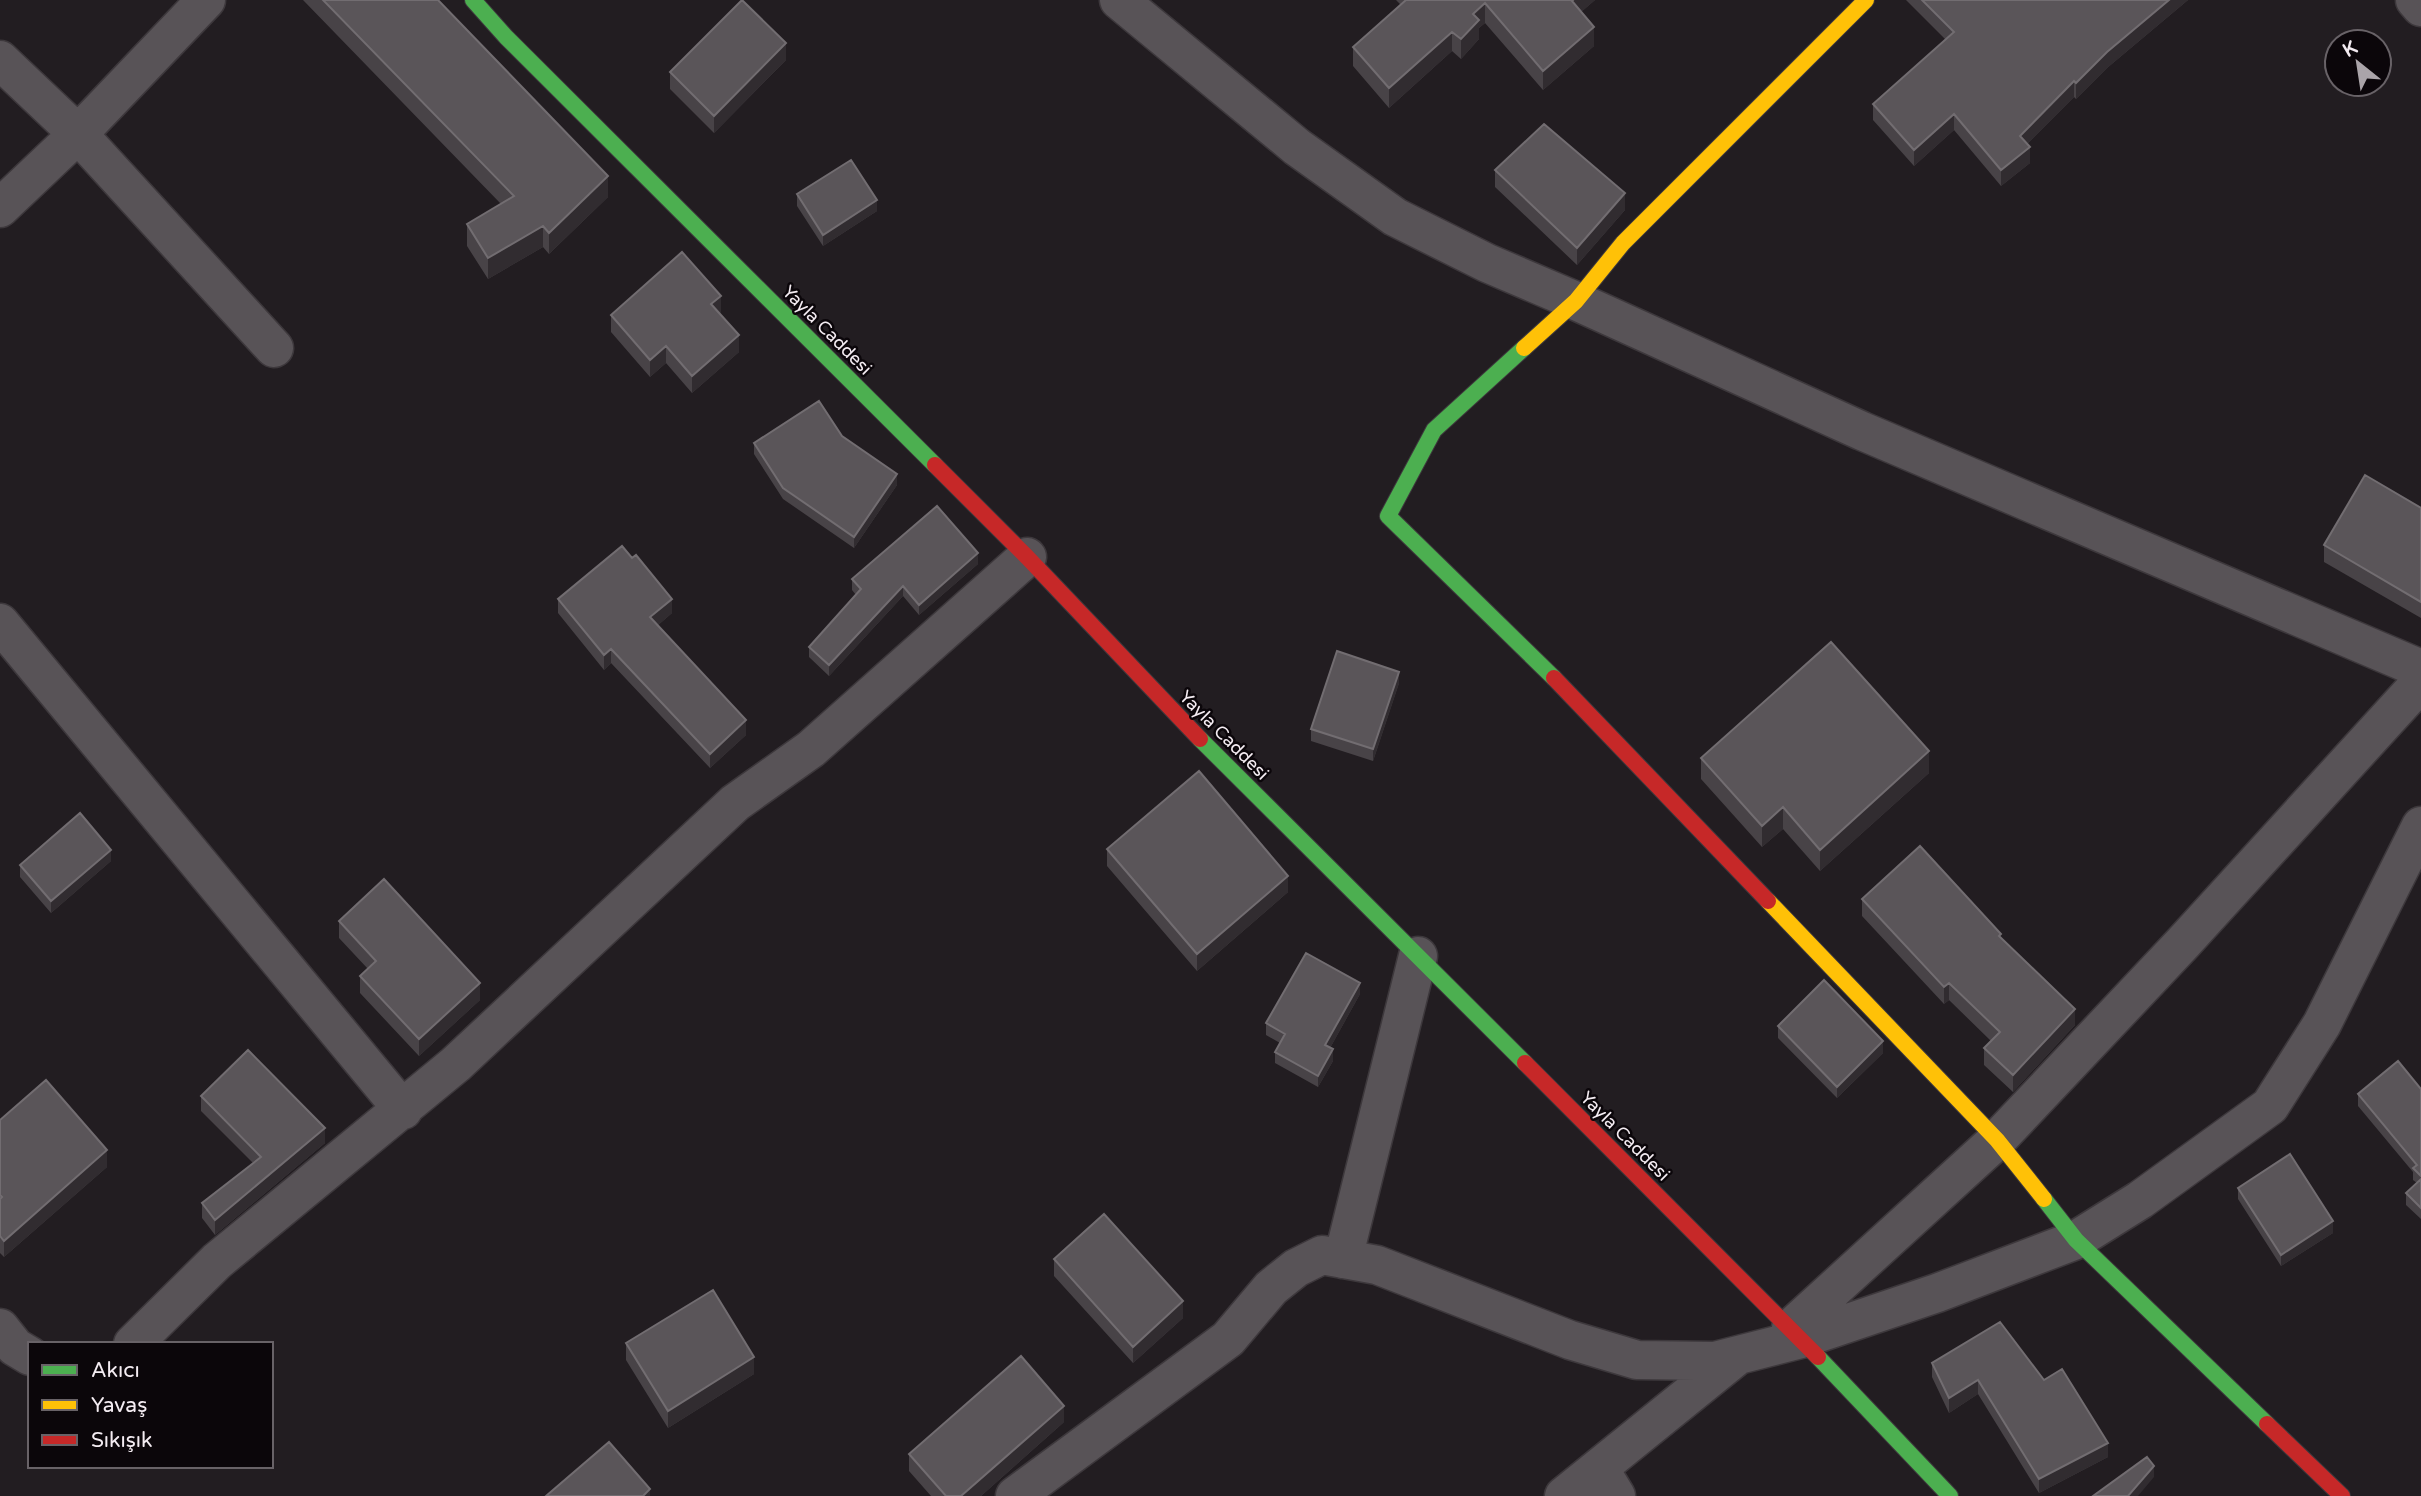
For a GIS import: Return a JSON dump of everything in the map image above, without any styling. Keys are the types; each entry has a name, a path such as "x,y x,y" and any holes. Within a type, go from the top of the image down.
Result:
{"street":[{"path":"0,208 78,134 206,0"},
{"name":"Yayla Caddesi","path":"473,0 1027,557 1163,702 1796,1333 1950,1496"},
{"path":"1119,0 1297,147 1395,217 1487,263 1862,431 2421,669"},
{"path":"1866,0 1623,243 1576,301 1434,430 1388,516 1543,667 1997,1140 2076,1240 2342,1496"},
{"path":"2415,0 2421,7"},
{"path":"0,60 78,134 274,348"},
{"path":"136,1342 217,1261 456,1064 735,803 811,749 1027,557"},
{"path":"0,623 403,1110"},
{"path":"1796,1333 1997,1140 2183,943 2421,682"},
{"path":"1015,1496 1228,1339 1271,1288 1296,1268 1322,1255 1377,1265 1570,1340 1637,1360 1715,1362 1796,1333 1937,1293 2076,1240 2140,1200 2270,1106 2322,1024 2417,847"},
{"path":"1343,1259 1418,956"},
{"path":"0,1328 15,1347 28,1355"},
{"path":"1564,1496 1607,1482 1737,1356"}],"building":[{"path":"323,0 438,0 608,176 549,233 543,226 488,258 467,224 514,196"},
{"path":"742,0 786,43 714,116 670,72"},
{"path":"1406,0 1573,0 1594,27 1543,71 1485,3 1473,14 1479,20 1461,39 1452,32 1389,88 1353,47"},
{"path":"1922,0 2169,0 2107,52 2076,83 2074,81 2020,136 2030,147 2001,170 1954,114 1914,150 1873,104 1954,32"},
{"path":"1544,124 1625,193 1577,248 1495,170"},
{"path":"851,160 877,200 823,235 797,194"},
{"path":"682,252 721,296 711,304 739,335 692,376 666,346 650,360 611,315"},
{"path":"819,401 842,436 897,474 854,537 783,488 754,443"},
{"path":"2365,475 2421,508 2421,602 2324,545"},
{"path":"937,506 978,553 919,605 903,586 829,665 809,647 861,589 852,579"},
{"path":"622,546 632,558 636,555 672,599 650,617 746,720 710,754 611,649 604,655 558,599"},
{"path":"1831,642 1929,751 1820,850 1783,807 1762,826 1701,758"},
{"path":"1337,651 1399,672 1373,749 1311,729"},
{"path":"1199,771 1288,876 1197,954 1107,849"},
{"path":"80,813 111,850 51,901 20,865"},
{"path":"1920,846 2001,934 1999,936 2075,1009 2013,1075 1984,1048 2000,1032 1949,983 1944,987 1862,899"},
{"path":"384,879 480,983 419,1039 360,976 376,961 339,921"},
{"path":"1306,953 1360,983 1325,1045 1333,1049 1318,1076 1275,1052 1285,1034 1266,1023"},
{"path":"1824,980 1883,1041 1837,1087 1778,1026"},
{"path":"248,1050 325,1128 215,1220 202,1203 261,1157 201,1096"},
{"path":"2398,1061 2421,1089 2421,1176 2413,1168 2417,1165 2358,1094"},
{"path":"46,1080 107,1150 4,1241 0,1236 0,1120"},
{"path":"2290,1154 2333,1221 2281,1255 2238,1188"},
{"path":"2421,1179 2421,1208 2406,1193"},
{"path":"1104,1214 1183,1301 1133,1347 1054,1259"},
{"path":"713,1290 754,1357 668,1411 626,1343"},
{"path":"2000,1322 2044,1380 2062,1369 2108,1443 2039,1479 1978,1380 1949,1398 1932,1363"},
{"path":"1021,1356 1064,1406 961,1496 946,1496 909,1454"},
{"path":"609,1442 650,1489 643,1496 546,1496"},
{"path":"2147,1457 2154,1466 2128,1496 2093,1496"}],"traffic: fast":[{"path":"473,0 506,37 935,465"},
{"path":"1524,348 1434,430 1388,516 1554,678"},
{"path":"1200,739 1525,1063"},
{"path":"2044,1199 2076,1240 2267,1424"},
{"path":"1818,1357 1950,1496"}],"traffic: slow":[{"path":"1524,348 1576,301 1623,243 1866,0"},
{"path":"1768,901 1997,1140 2044,1199"}],"traffic: jam":[{"path":"935,465 1027,557 1200,739"},
{"path":"1554,678 1768,901"},
{"path":"1525,1063 1818,1357"},
{"path":"2267,1424 2342,1496"}]}
